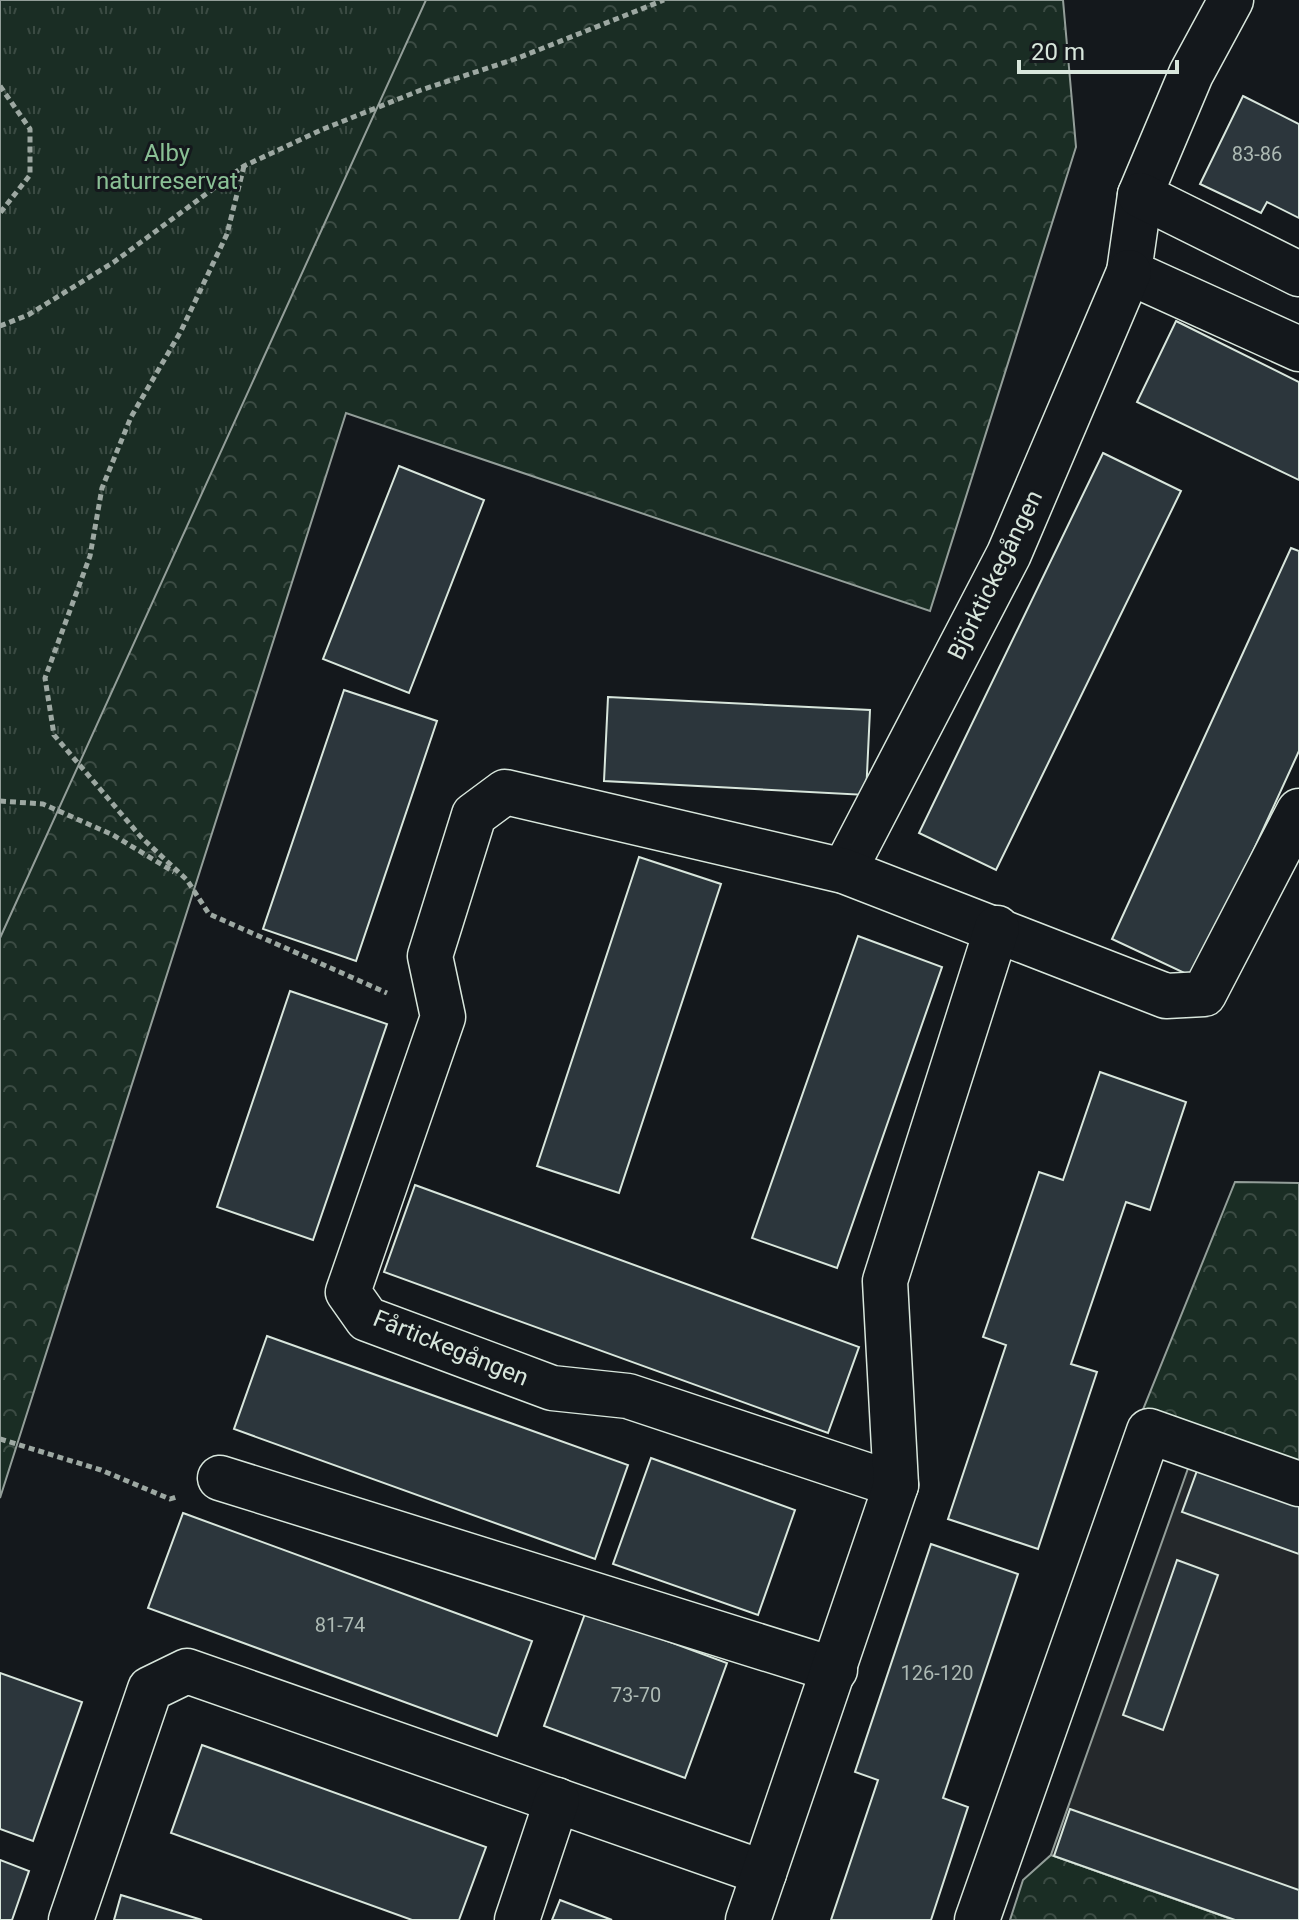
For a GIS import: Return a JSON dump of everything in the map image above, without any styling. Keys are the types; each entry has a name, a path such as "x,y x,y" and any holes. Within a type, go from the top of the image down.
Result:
{"lane":[{"name":"Björktickegången","path":"844,871 1009,554 1129,272 1140,195 1191,74 1231,0"},
{"path":"1140,195 1299,274"},
{"path":"1129,272 1299,349"},
{"path":"443,1017 430,956 474,815 505,792 844,871 1166,996 1204,994 1299,811"},
{"path":"748,1920 896,1485 885,1281 997,928"},
{"name":"Fårtickegången","path":"443,1017 348,1292 367,1319 552,1388 628,1396 896,1485"},
{"path":"977,1920 1149,1431 1299,1484"},
{"path":"220,1478 835,1670"},
{"path":"71,1920 150,1689 187,1671 764,1873"},
{"path":"517,1920 557,1800"}],"path":[{"path":"0,326 28,315 114,262 244,166 321,130 421,90 518,58 664,0"},
{"path":"0,86 30,129 30,175 0,213"},
{"path":"244,166 227,234 181,331 131,417 108,474 90,556 45,678 54,735 141,837 187,880 209,914 443,1017"},
{"path":"0,801 43,804 113,835 187,880"},
{"path":"0,1439 101,1470 170,1499 220,1478"}],"green space":[{"path":"0,0 1063,0 1076,147 930,611 346,413 0,1498"},
{"name":"Alby naturreservat","path":"0,0 426,0 0,938"},
{"path":"1235,1182 1299,1183 1299,1477 1138,1422"},
{"path":"1051,1855 1234,1920 1010,1920 1023,1880"}],"shaded area":[{"path":"1191,1460 1299,1498 1299,1920 1234,1920 1051,1855"}],"building":[{"path":"1243,96 1299,124 1299,218 1267,202 1261,213 1200,184"},
{"path":"1176,321 1299,382 1299,480 1137,402"},
{"path":"1103,453 1181,491 996,870 919,833"},
{"path":"399,466 484,500 409,693 323,659"},
{"path":"1291,548 1299,551 1299,751 1195,978 1112,939"},
{"path":"344,690 437,721 356,961 263,929"},
{"path":"608,697 870,710 866,795 604,781"},
{"path":"639,857 721,884 619,1193 537,1166"},
{"path":"858,936 942,967 837,1268 752,1238"},
{"path":"290,991 387,1024 313,1240 217,1207"},
{"path":"1100,1072 1186,1102 1150,1210 1126,1202 1071,1364 1097,1372 1038,1549 948,1519 1006,1345 983,1337 1039,1172 1063,1180"},
{"path":"415,1185 859,1347 828,1433 384,1272"},
{"path":"267,1336 628,1465 595,1559 234,1429"},
{"path":"651,1458 795,1510 758,1615 613,1564"},
{"path":"1198,1468 1299,1504 1299,1554 1182,1512"},
{"path":"183,1513 532,1641 497,1736 148,1608"},
{"path":"931,1544 1018,1574 943,1798 968,1807 931,1920 831,1920 878,1780 855,1772"},
{"path":"1177,1560 1218,1575 1163,1730 1123,1715"},
{"path":"586,1611 727,1663 685,1778 544,1726"},
{"path":"0,1673 82,1702 33,1841 0,1829"},
{"path":"202,1745 486,1847 459,1920 412,1920 171,1833"},
{"path":"1070,1809 1299,1890 1299,1920 1235,1920 1054,1856"},
{"path":"0,1860 29,1871 12,1920 0,1920"},
{"path":"121,1895 202,1920 114,1920"},
{"path":"560,1900 612,1920 552,1920"}]}
